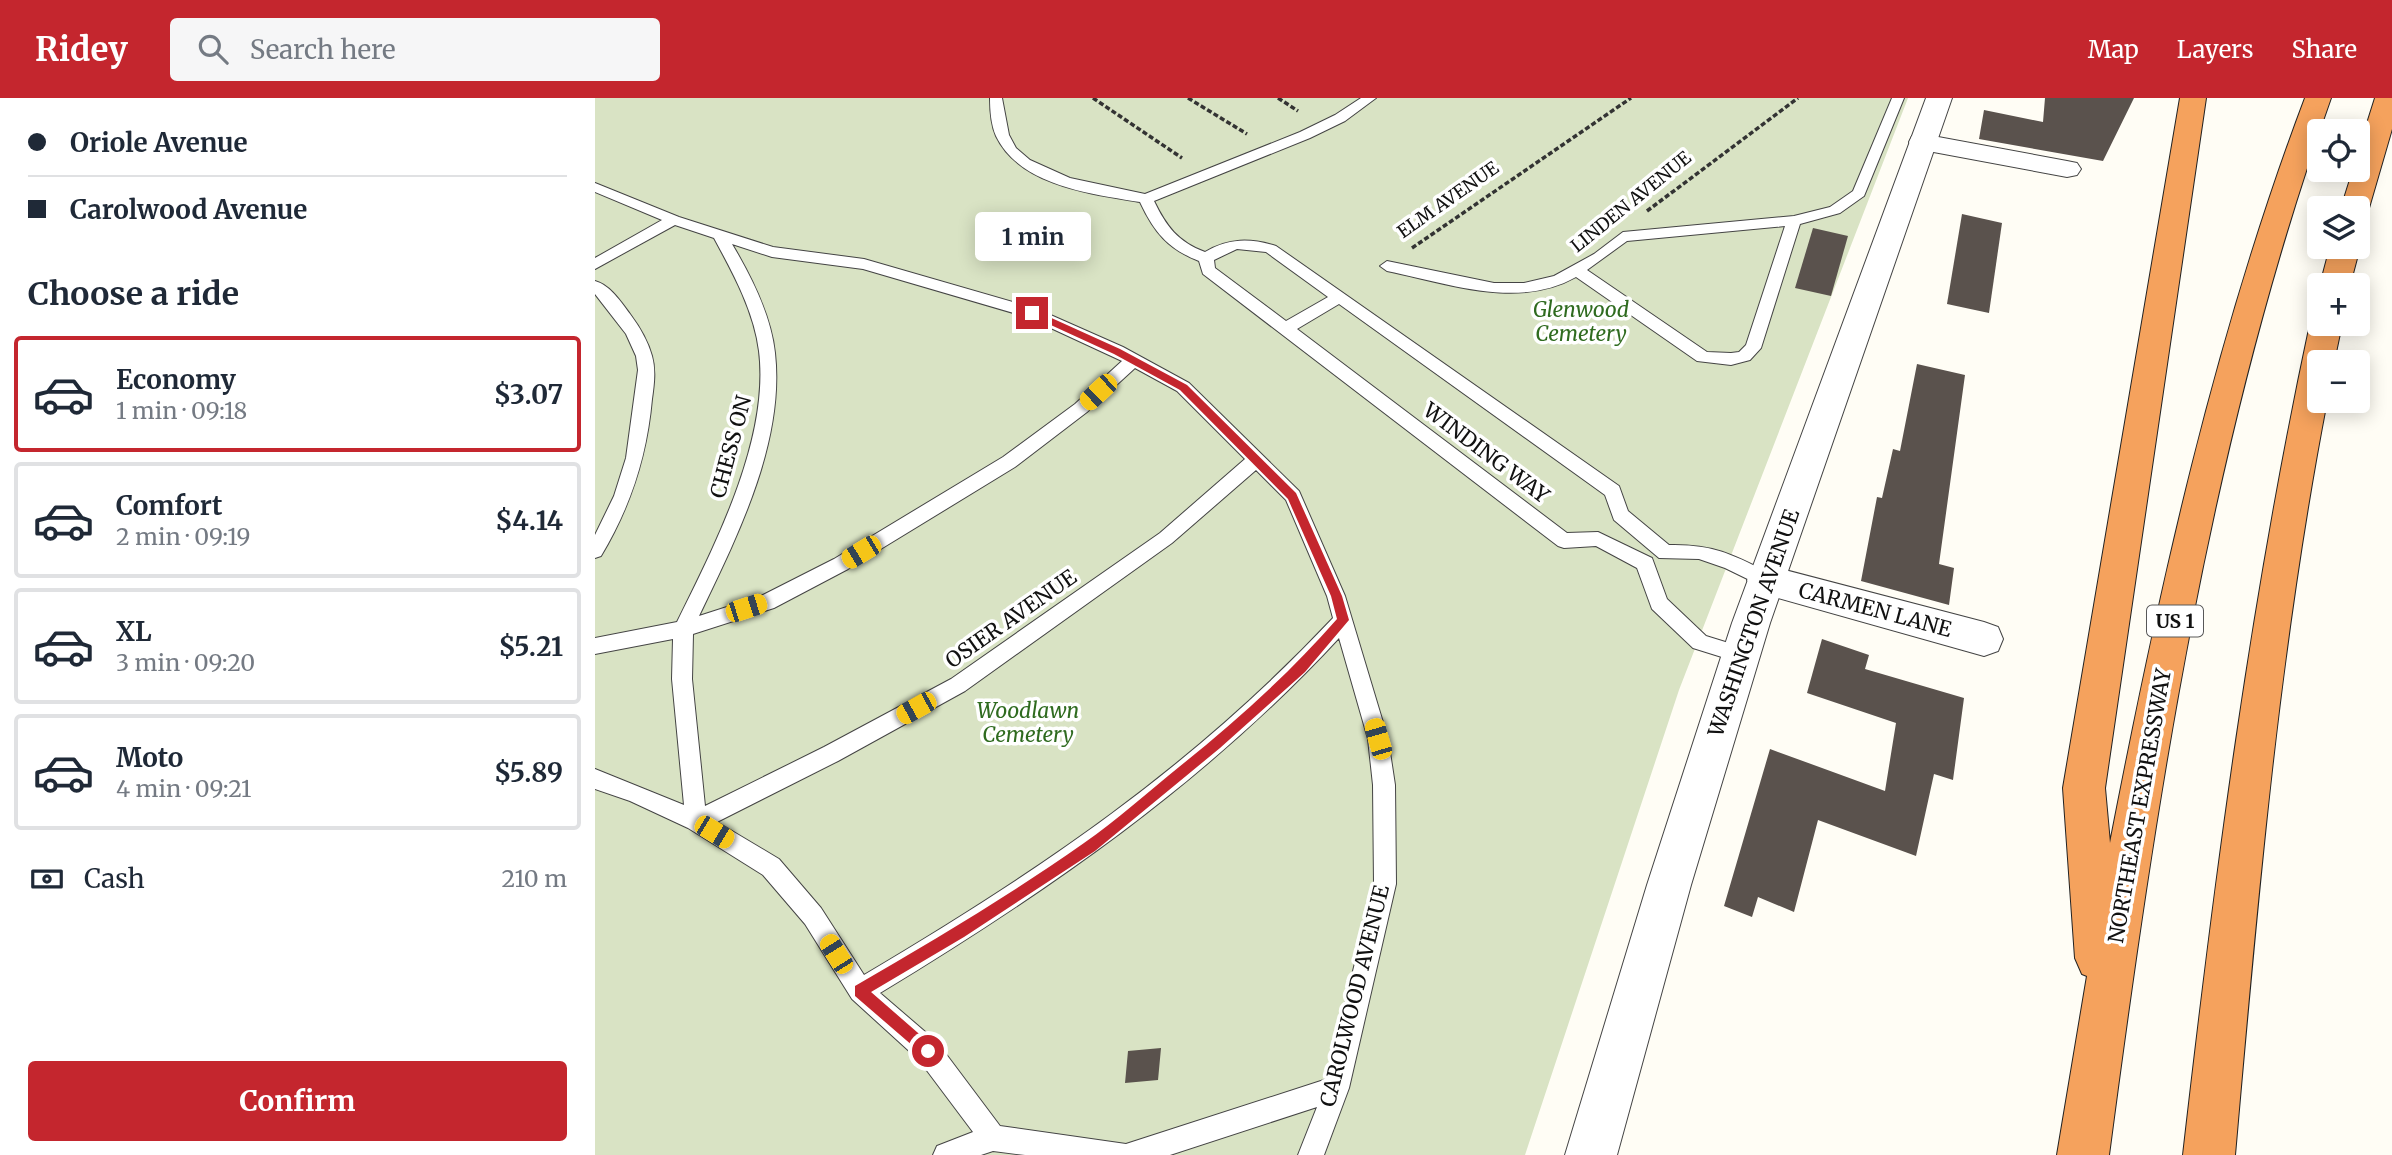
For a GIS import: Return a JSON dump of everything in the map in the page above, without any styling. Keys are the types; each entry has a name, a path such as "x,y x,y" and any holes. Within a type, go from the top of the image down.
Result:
{"highway":[{"path":"2103,1018 2084,788 2193,98"},
{"name":"NORTHEAST EXPRESSWAY","path":"2083,1155 2103,1018 2161,683 2210,461 2260,272 2318,98"},
{"path":"2359,196 2388,98"},
{"path":"2209,1155 2257,724 2288,521 2324,336"}],"street":[{"name":"WASHINGTON AVENUE","path":"1591,1155 1669,885 1741,655 1939,98"},
{"path":"1922,142 2067,169"},
{"name":"CARMEN LANE","path":"1766,580 1984,639"}],"lane":[{"path":"996,98 1003,137 1015,155 1033,168 1101,191 1146,199 1340,118 1370,98"},
{"path":"1623,237 1794,222 1835,210 1859,193 1898,98"},
{"name":"CAROLWOOD AVENUE","path":"595,187 674,220 772,252 864,264 1032,313 1133,360 1183,387 1293,496 1336,596 1378,739 1384,785 1385,884 1337,1088 1311,1155"},
{"name":"WINDING WAY","path":"1146,199 1168,240 1181,249 1206,258"},
{"path":"595,264 674,220"},
{"path":"1576,270 1703,357 1731,359 1744,356 1753,348 1794,222"},
{"name":"CHESS ON","path":"683,629 729,536 756,452 769,399 767,349 757,313 741,273 719,234"},
{"name":"LINDEN AVENUE","path":"1387,266 1494,288 1524,288 1559,280 1599,257 1623,237"},
{"name":"WINDING WAY","path":"1206,258 1226,246 1251,243 1272,249 1613,491 1620,515 1665,553 1699,552 1731,562 1766,580"},
{"name":"WINDING WAY","path":"1206,258 1208,270 1564,541 1598,539 1645,563 1659,603 1700,642 1741,655"},
{"path":"595,286 605,293 629,323 646,364 642,424 632,477 595,551"},
{"path":"1285,329 1341,296"},
{"path":"595,646 683,629 767,602 841,564 1009,462 1080,408 1133,360"},
{"name":"OSIER AVENUE","path":"696,821 831,754 958,685 1166,538 1256,460"},
{"path":"1598,539 1620,515"},
{"path":"860,991 960,933 1090,846 1216,744 1301,668 1343,620"},
{"path":"683,629 682,680 696,821"},
{"path":"595,779 635,793 696,821 771,867 813,916 860,991 928,1051 993,1138"},
{"path":"1131,1155 1337,1088"},
{"path":"946,1155 993,1138 1121,1155"}],"path":[{"path":"1093,98 1207,174"},
{"path":"1188,98 1270,148"},
{"name":"ELM AVENUE","path":"1387,266 1631,98"},
{"name":"LINDEN AVENUE","path":"1623,237 1651,206 1798,98"}],"green space":[{"name":"Woodlawn Cemetery","path":"595,98 1908,98 1679,690 1525,1155 595,1155"}],"building":[{"path":"2045,98 2134,98 2103,161 1979,139 1984,110 2043,122"},
{"path":"1962,214 2002,223 1989,313 1947,304"},
{"path":"1813,228 1848,236 1831,296 1795,288"},
{"path":"1917,364 1965,375 1939,564 1954,568 1949,605 1861,581 1877,497 1882,498 1893,449 1900,451"},
{"path":"1822,639 1869,655 1865,669 1964,698 1953,780 1934,774 1916,856 1818,820 1794,912 1758,897 1752,917 1724,906 1770,749 1885,791 1896,723 1807,693"},
{"path":"1161,1048 1158,1080 1125,1083 1128,1051"}],"route":[{"path":"928,1051 860,991 960,933 1090,846 1216,744 1284,684 1343,620 1336,596 1293,496 1183,387 1117,351 1032,313"}],"park label":[{"name":"Glenwood Cemetery","path":"1581,322"}]}
